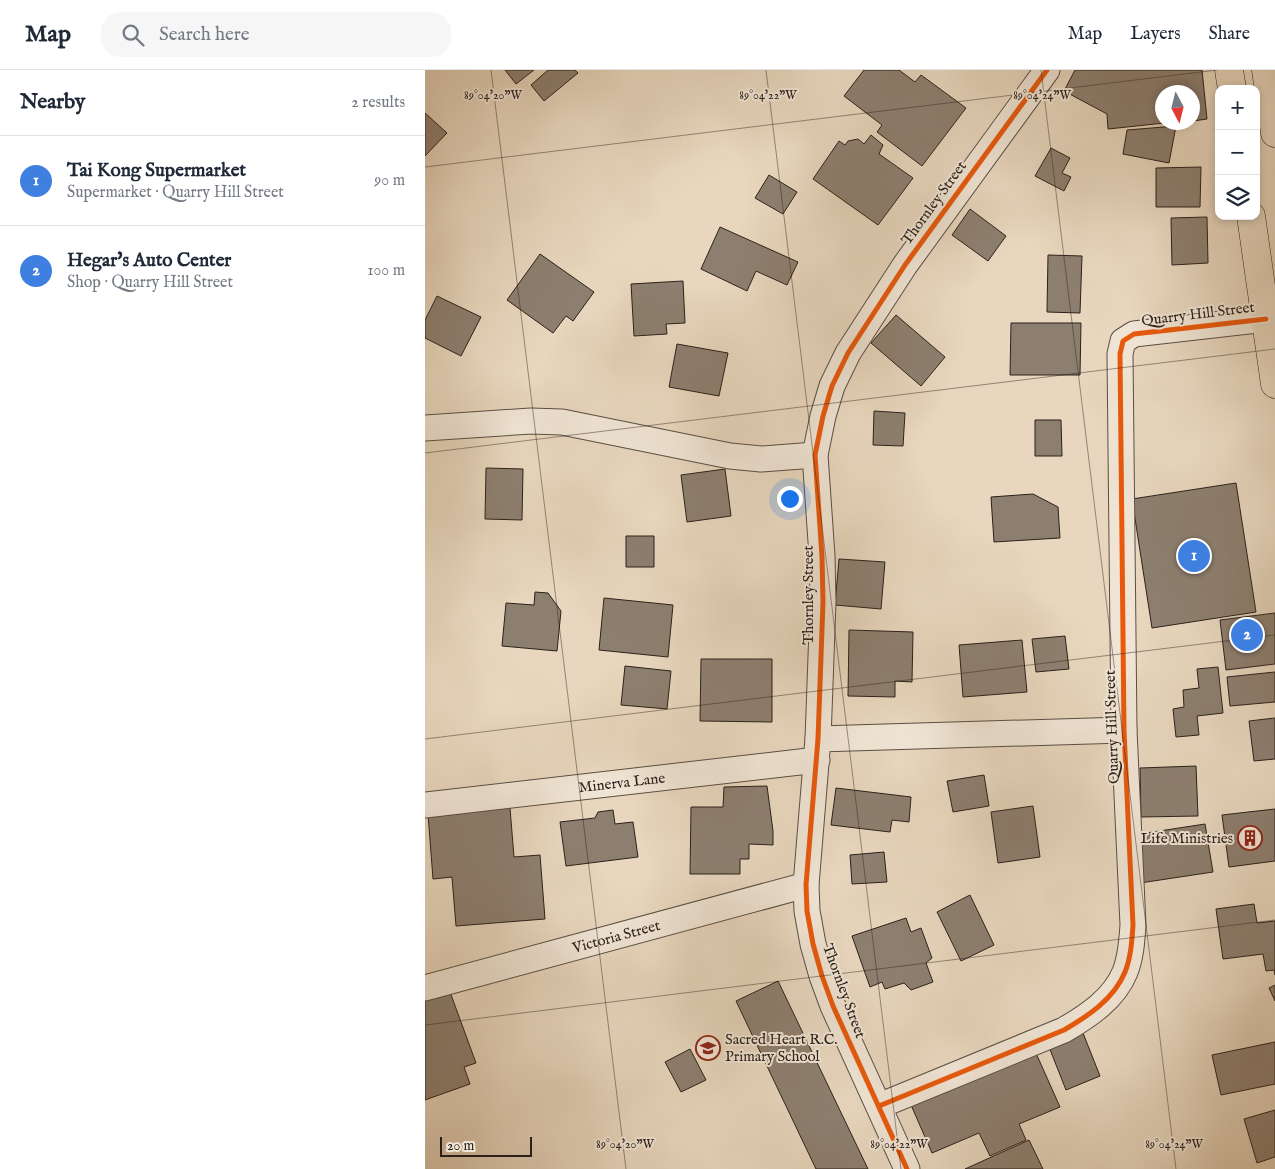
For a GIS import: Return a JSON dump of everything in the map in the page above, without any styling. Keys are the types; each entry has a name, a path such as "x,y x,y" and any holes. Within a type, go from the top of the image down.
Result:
{"highway":[{"path":"1229,70 1231,85"},
{"path":"1266,70 1272,96 1275,133"},
{"path":"1252,220 1275,384"}],"street":[{"name":"Thornley Street","path":"907,1169 833,1006 813,944 807,911 806,885 817,750 823,602 822,556 815,455 823,416 832,386 848,353 905,265 1047,70"},
{"name":"Quarry Hill Street","path":"879,1106 1064,1030 1089,1016 1110,996 1125,972 1131,950 1133,925 1124,730 1120,354 1123,340 1134,334 1266,319"},
{"path":"425,428 531,421 562,422 730,456 761,458 815,455"},
{"name":"Minerva Lane","path":"425,805 817,750 1124,730"},
{"name":"Victoria Street","path":"425,988 806,885"}],"building":[{"path":"505,70 534,70 516,84"},
{"path":"548,70 575,70 578,73 544,101 531,85"},
{"path":"864,70 899,70 915,82 921,75 966,108 922,166 877,132 882,125 844,96"},
{"path":"1075,70 1202,70 1207,119 1200,120 1200,85 1155,85 1155,124 1108,129 1107,114 1064,91"},
{"path":"425,113 447,133 425,156"},
{"path":"1155,128 1155,130 1175,130 1169,163 1123,154 1127,130"},
{"path":"871,135 883,145 879,154 913,178 878,225 813,179 839,141 845,145 848,141 858,139 864,144"},
{"path":"1051,148 1070,158 1062,173 1071,177 1064,191 1035,176"},
{"path":"1201,167 1200,207 1156,207 1156,168"},
{"path":"769,175 797,192 783,214 755,198"},
{"path":"970,209 1006,236 988,261 952,235"},
{"path":"1207,217 1208,263 1172,265 1171,218"},
{"path":"720,227 798,262 787,285 756,271 747,291 701,269"},
{"path":"540,254 594,292 573,321 566,316 553,333 507,300"},
{"path":"1048,255 1082,256 1080,313 1047,312"},
{"path":"683,281 685,323 666,324 667,334 634,336 631,284"},
{"path":"437,296 481,317 461,356 425,338 425,320"},
{"path":"896,315 945,357 921,386 871,343"},
{"path":"1011,323 1081,323 1080,375 1010,375"},
{"path":"677,344 728,353 719,396 669,387"},
{"path":"874,411 905,413 903,446 873,445"},
{"path":"1035,420 1061,420 1062,456 1035,456"},
{"path":"486,468 523,469 522,520 485,519"},
{"path":"725,469 731,516 687,522 681,475"},
{"path":"1236,483 1256,612 1152,628 1132,499"},
{"path":"1033,494 1058,507 1060,538 994,542 991,497"},
{"path":"626,536 654,536 654,567 626,567"},
{"path":"839,559 885,562 881,609 835,605"},
{"path":"535,592 548,593 561,611 557,651 502,646 506,603 534,605"},
{"path":"604,598 673,605 668,657 599,650"},
{"path":"1275,613 1275,664 1226,670 1220,620"},
{"path":"849,630 913,632 912,682 895,681 895,697 848,696"},
{"path":"1065,636 1069,669 1036,672 1032,639"},
{"path":"1022,640 1027,692 963,697 959,645"},
{"path":"701,659 772,659 772,722 700,721"},
{"path":"625,666 671,671 667,709 621,705"},
{"path":"1218,667 1223,713 1197,716 1199,735 1176,737 1173,709 1184,707 1183,690 1199,688 1197,669"},
{"path":"1275,672 1275,702 1230,706 1227,677"},
{"path":"1275,718 1275,759 1254,761 1249,721"},
{"path":"1196,766 1198,816 1141,817 1140,768"},
{"path":"984,775 989,806 953,812 947,781"},
{"path":"767,786 773,845 749,844 749,859 740,859 740,874 690,874 691,807 723,807 724,787"},
{"path":"836,788 911,797 909,822 892,820 890,832 831,825"},
{"path":"1033,806 1040,857 998,863 991,812"},
{"path":"510,808 514,857 540,855 545,919 456,926 452,877 433,879 428,814"},
{"name":"Life Ministries","path":"1275,809 1275,861 1229,867 1222,815"},
{"path":"613,810 615,824 633,822 638,857 566,866 560,822 595,818 598,812"},
{"path":"1205,824 1213,872 1140,883 1133,835"},
{"path":"884,852 887,882 852,884 850,855"},
{"path":"970,895 994,945 961,961 937,912"},
{"path":"1254,904 1257,923 1275,921 1275,975 1274,970 1266,971 1263,954 1223,959 1216,909"},
{"path":"906,918 911,932 921,928 932,958 926,963 933,982 911,990 904,983 885,989 882,982 870,987 852,936"},
{"path":"778,981 868,1169 816,1169 736,1001"},
{"path":"1275,985 1275,1001 1269,988"},
{"path":"450,992 476,1063 464,1067 470,1084 425,1100 425,1001"},
{"path":"1083,1033 1100,1076 1066,1090 1049,1047"},
{"path":"1275,1042 1275,1084 1221,1095 1212,1055"},
{"path":"690,1049 706,1080 681,1092 665,1062"},
{"path":"1035,1051 1060,1107 1019,1124 1026,1140 990,1156 979,1133 932,1153 911,1105"},
{"path":"1275,1110 1275,1157 1257,1163 1244,1119"},
{"path":"1029,1140 1043,1169 965,1169"}],"cycle path":[{"path":"907,1169 833,1006 813,944 807,911 806,885 818,739 823,602 822,556 815,455 823,416 832,386 848,353 905,265 1047,70"},
{"path":"879,1106 1064,1030 1091,1013 1107,999 1125,972 1132,943 1133,925 1124,730 1120,354 1123,341 1134,334 1266,319"}],"place":[{"name":"Tai Kong Supermarket","path":"1194,556"},
{"name":"Hegar's Auto Center","path":"1247,635"},
{"name":"Life Ministries","path":"1250,838"},
{"name":"Sacred Heart R.C. Primary School","path":"708,1048"}]}
